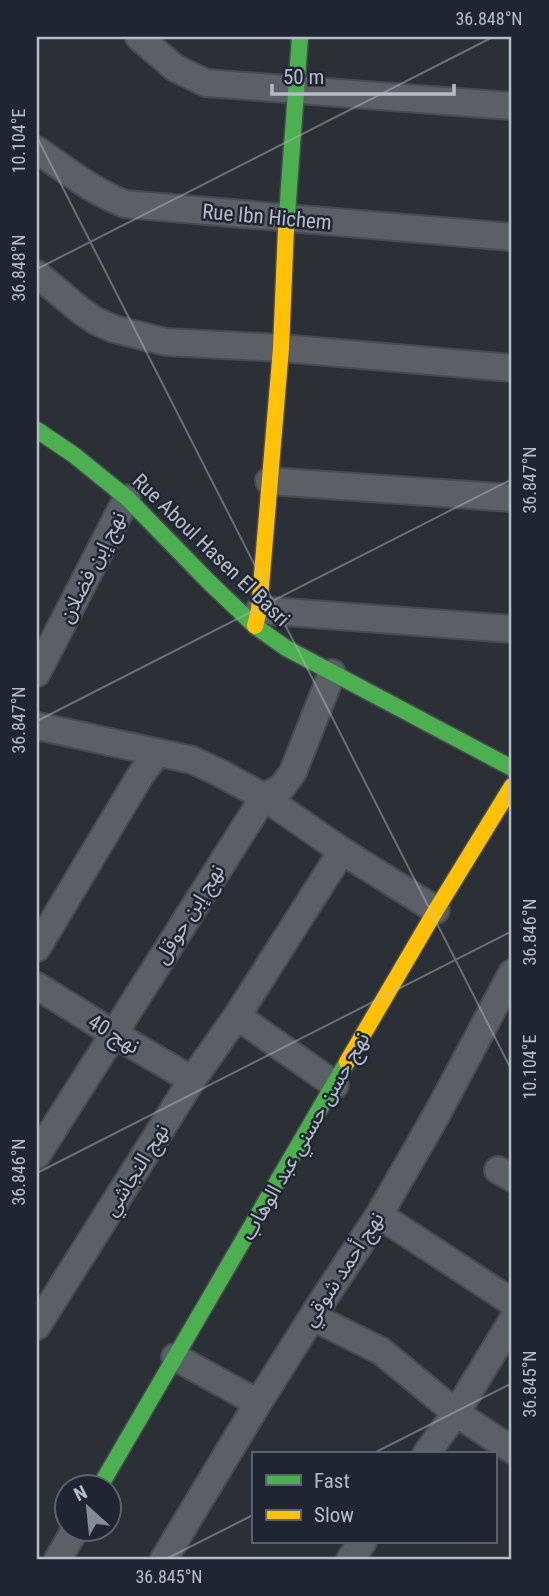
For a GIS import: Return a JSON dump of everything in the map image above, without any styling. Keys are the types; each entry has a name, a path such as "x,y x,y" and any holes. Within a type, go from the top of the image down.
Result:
{"street":[{"path":"139,37 175,68 206,83 512,106"},
{"path":"300,37 286,218 281,348 257,618 512,629"},
{"name":"Rue Ibn Hichem","path":"37,150 85,184 125,204 512,237"},
{"path":"37,274 96,321 114,329 166,342 281,348 512,368"},
{"name":"Rue Aboul Hasen El Basri","path":"37,430 74,455 127,498 208,581 257,618 286,648 512,768"},
{"path":"269,481 512,498"},
{"name":"نهج إبن فضلان","path":"37,674 127,498"},
{"name":"نهج إبن حوقل","path":"37,1155 264,797 282,787 293,772 332,673"},
{"path":"37,726 192,760 264,797 342,851 436,910"},
{"path":"37,948 156,753"},
{"name":"نهج حسن حسني عبد الوهاب","path":"108,1474 436,910 512,786"},
{"name":"نهج النجاشي","path":"37,1326 192,1080 237,1016 342,851"},
{"name":"نهج أحمد شوقي","path":"164,1559 258,1403 379,1215 512,973"},
{"name":"نهج 40","path":"37,986 192,1080"},
{"path":"237,1016 335,1085"},
{"path":"379,1215 512,1302"},
{"path":"313,1317 382,1351 456,1413 512,1450"},
{"path":"427,1452 456,1413 512,1321"},
{"path":"175,1357 258,1403"},
{"path":"350,1559 361,1544"}],"traffic: fast":[{"path":"286,228 300,37"},
{"path":"37,430 74,455 127,498 255,626 286,648 512,768"},
{"path":"107,1474 347,1062"}],"traffic: slow":[{"path":"255,626 259,610 281,348 286,228"},
{"path":"347,1062 512,786"}]}
